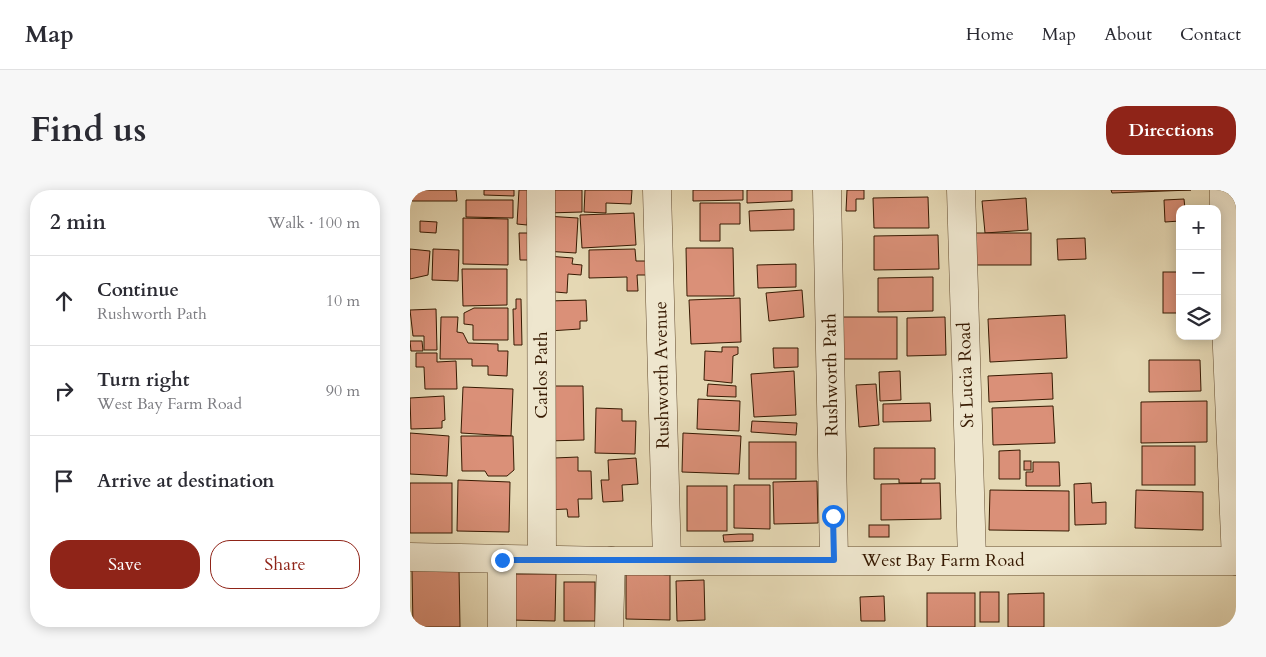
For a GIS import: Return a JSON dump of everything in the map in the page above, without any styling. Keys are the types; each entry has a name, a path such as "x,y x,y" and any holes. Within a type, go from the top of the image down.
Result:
{"street":[{"name":"Carlos Path","path":"541,190 542,560"},
{"name":"Rushworth Avenue","path":"657,190 667,561"},
{"name":"Rushworth Path","path":"827,190 834,560"},
{"name":"St Lucia Road","path":"961,190 972,560"},
{"path":"1224,190 1230,278 1236,561"},
{"name":"West Bay Farm Road","path":"410,557 611,561 1236,561"},
{"path":"502,560 502,627"},
{"path":"609,627 611,561"}],"building":[{"path":"412,190 456,190 457,201 412,201"},
{"path":"484,190 514,190 514,196 484,195"},
{"path":"519,190 529,190 527,225 517,224"},
{"path":"546,190 582,190 582,212 547,213"},
{"path":"585,190 632,190 631,204 606,203 606,213 584,212"},
{"path":"693,190 743,190 743,200 693,201"},
{"path":"747,190 792,190 792,201 747,203"},
{"path":"847,190 864,190 864,199 856,199 856,211 846,211"},
{"path":"1111,190 1191,190 1112,193"},
{"path":"928,197 929,228 874,228 873,198"},
{"path":"1026,198 1028,230 985,233 982,201"},
{"path":"1184,199 1185,205 1176,205 1176,221 1165,222 1164,200"},
{"path":"466,200 513,200 513,218 466,217"},
{"path":"700,203 740,203 740,224 720,224 720,241 700,241"},
{"path":"794,209 794,230 750,231 749,211"},
{"path":"634,213 636,245 582,248 580,215"},
{"path":"545,216 578,218 576,253 544,251"},
{"path":"463,218 508,219 508,265 463,264"},
{"path":"420,221 437,222 436,233 420,232"},
{"path":"519,233 530,233 531,260 520,260"},
{"path":"970,233 1031,233 1031,265 970,265"},
{"path":"938,235 939,269 874,270 874,236"},
{"path":"1085,238 1086,259 1058,260 1057,239"},
{"path":"686,248 733,248 734,296 687,296"},
{"path":"410,249 430,251 428,275 410,279"},
{"path":"433,249 459,250 458,281 432,280"},
{"path":"635,249 636,261 647,261 648,275 637,275 638,291 627,291 627,277 589,278 589,250"},
{"path":"547,256 573,258 572,264 582,265 581,275 568,274 567,293 544,291"},
{"path":"796,264 796,287 758,288 757,265"},
{"path":"462,269 507,269 507,305 463,306"},
{"path":"1163,272 1176,272 1176,313 1163,313"},
{"path":"933,277 933,311 878,312 878,278"},
{"path":"802,290 804,317 769,321 766,293"},
{"path":"740,298 741,342 691,344 689,300"},
{"path":"516,299 521,299 522,345 514,345 513,309 516,309"},
{"path":"586,300 587,321 580,321 580,329 549,331 548,301"},
{"path":"474,308 508,308 508,340 473,340 473,325 464,324 464,313"},
{"path":"436,309 437,350 424,350 424,336 413,336 410,310"},
{"path":"1065,315 1067,358 990,362 988,319"},
{"path":"441,317 458,317 457,332 463,333 468,343 498,344 498,351 508,351 507,376 488,375 488,366 472,366 472,359 440,359"},
{"path":"835,317 897,317 897,359 835,359"},
{"path":"945,317 946,355 907,356 907,318"},
{"path":"410,341 422,341 423,351 411,351"},
{"path":"722,347 738,347 738,354 733,356 732,383 704,380 705,351 722,352"},
{"path":"773,348 798,348 798,367 774,368"},
{"path":"416,353 437,353 437,362 456,361 457,389 425,389 424,367 416,367"},
{"path":"1149,360 1200,360 1201,391 1149,392"},
{"path":"794,371 796,415 754,417 751,374"},
{"path":"900,371 901,400 880,401 879,372"},
{"path":"1052,373 1053,399 989,402 988,376"},
{"path":"708,384 736,386 736,397 707,396"},
{"path":"876,384 879,425 859,427 856,385"},
{"path":"544,386 583,386 584,440 546,441"},
{"path":"463,387 513,389 511,436 461,433"},
{"path":"444,396 445,420 442,421 442,428 411,429 410,398"},
{"path":"698,399 740,401 739,431 697,429"},
{"path":"1207,401 1207,442 1141,443 1141,402"},
{"path":"930,403 931,421 883,422 883,404"},
{"path":"1053,406 1055,443 993,445 992,408"},
{"path":"596,408 622,409 622,421 636,421 635,454 595,453"},
{"path":"752,421 797,423 796,435 751,432"},
{"path":"410,433 449,436 447,476 410,474"},
{"path":"683,433 741,436 739,474 682,472"},
{"path":"461,436 513,436 514,470 507,476 488,476 485,471 462,471"},
{"path":"749,442 796,442 796,479 749,479"},
{"path":"1142,446 1195,446 1195,485 1142,485"},
{"path":"874,448 935,448 935,479 921,479 921,483 899,483 899,479 874,479"},
{"path":"1020,450 1020,479 999,479 999,451"},
{"path":"578,457 578,471 591,471 592,499 578,499 579,517 568,517 567,509 546,510 554,458"},
{"path":"636,458 638,484 622,485 623,501 603,502 601,480 609,480 608,460"},
{"path":"1024,461 1031,461 1031,470 1024,470"},
{"path":"1033,462 1059,462 1060,486 1026,486 1026,472 1033,472"},
{"path":"458,480 510,482 509,532 457,531"},
{"path":"817,481 818,523 774,524 773,482"},
{"path":"410,483 452,483 452,533 410,533"},
{"path":"940,483 941,519 881,520 881,484"},
{"path":"1091,483 1092,503 1106,502 1106,524 1075,525 1074,484"},
{"path":"734,485 770,485 770,529 734,528"},
{"path":"687,486 727,486 727,531 687,531"},
{"path":"990,490 1069,491 1069,531 989,530"},
{"path":"1136,490 1203,492 1203,530 1135,528"},
{"path":"869,525 889,525 889,537 869,537"},
{"path":"753,534 753,541 724,542 723,535"},
{"path":"459,569 460,627 413,627 412,570"},
{"path":"626,573 670,574 670,620 626,619"},
{"path":"511,574 556,574 555,621 510,620"},
{"path":"704,580 705,620 677,621 676,581"},
{"path":"564,582 595,582 595,621 564,621"},
{"path":"980,592 999,592 999,622 980,622"},
{"path":"927,593 975,593 975,627 927,627"},
{"path":"1044,593 1044,627 1008,627 1008,594"},
{"path":"884,596 885,621 861,621 860,597"}],"route":[{"path":"502,560 834,560 833,516"}]}
